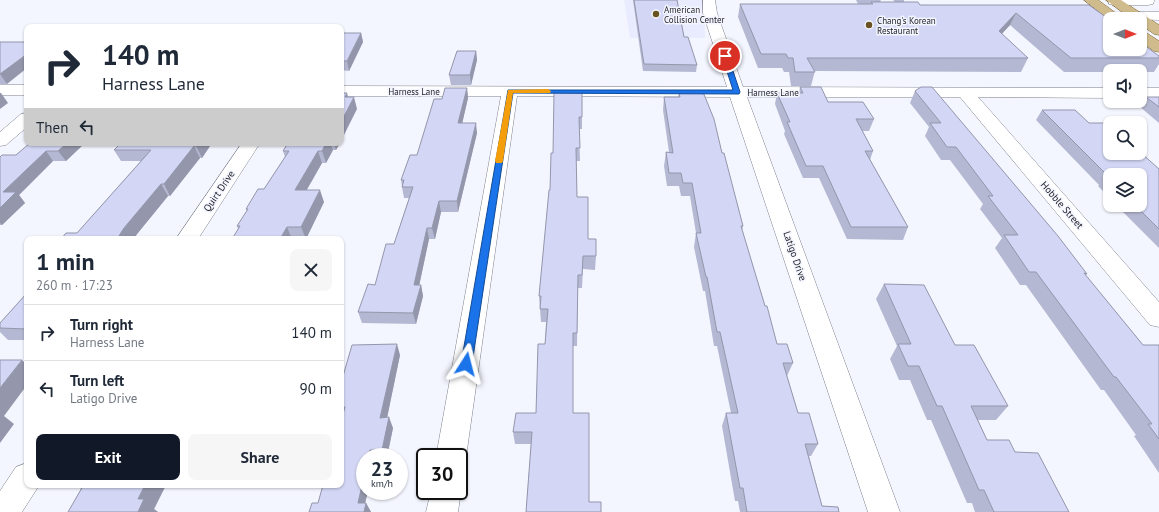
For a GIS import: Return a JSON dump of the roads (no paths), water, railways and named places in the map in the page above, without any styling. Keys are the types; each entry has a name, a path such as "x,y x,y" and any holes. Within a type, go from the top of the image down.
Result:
{"main road":[{"path":"1086,5 1110,4 1128,12"},
{"path":"1147,23 1159,31"},
{"path":"1147,39 1159,48"}],"street":[{"name":"Latigo Drive","path":"709,0 710,13 737,92 884,512"},
{"path":"1110,4 1147,0 1159,8"},
{"path":"1147,16 1159,16"},
{"path":"0,90 24,90"},
{"name":"Harness Lane","path":"344,91 1103,93"},
{"path":"452,448 510,91"},
{"name":"Hobble Street","path":"964,92 1159,318"},
{"path":"1147,93 1159,93"},
{"path":"0,141 24,121"},
{"name":"Quirt Drive","path":"189,236 249,146"},
{"path":"4,512 24,482"},
{"path":"442,512 444,500"}],"place":[{"name":"American Collision Center","path":"656,14"},
{"name":"Chang's Korean Restaurant","path":"869,25"}]}
